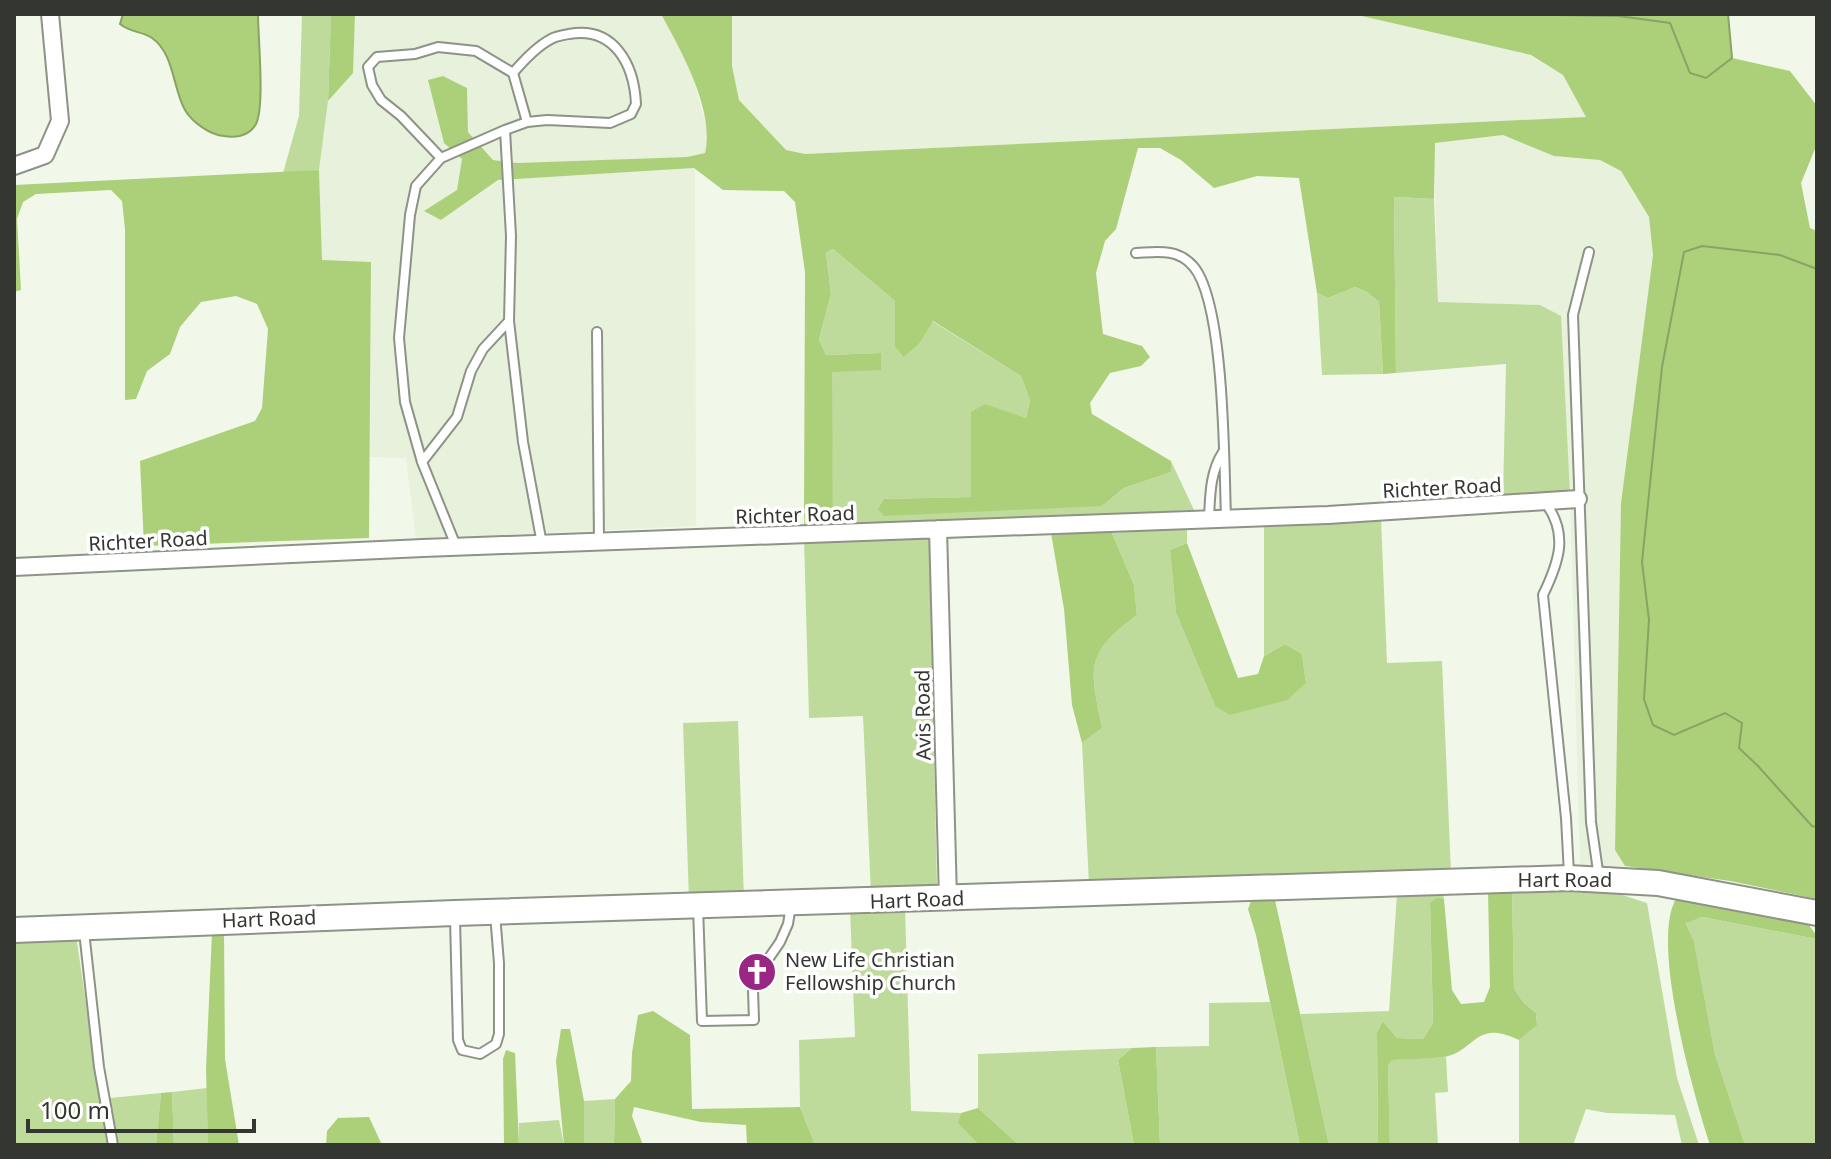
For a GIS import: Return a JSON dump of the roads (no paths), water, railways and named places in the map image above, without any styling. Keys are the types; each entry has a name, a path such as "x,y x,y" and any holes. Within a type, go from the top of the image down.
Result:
{"street":[{"path":"14,166 45,155 60,121 50,14"},
{"name":"Richter Road","path":"14,567 1218,519 1578,499"},
{"name":"Avis Road","path":"938,529 948,899"},
{"name":"Hart Road","path":"14,930 1569,878 1658,883 1817,913"}],"lane":[{"path":"456,547 422,462 405,402 399,338 410,215 416,186 441,158 505,130 527,122 547,120 610,123 631,114 636,104 630,66 619,50 603,38 585,31 553,37 529,55 513,73"},
{"path":"441,158 381,100 372,85 368,67 377,57 415,54 438,47 476,51 513,73 527,122"},
{"path":"505,130 511,236 509,321 523,442 542,544"},
{"path":"1136,253 1171,251 1193,266 1205,291 1219,358 1223,452 1218,519"},
{"path":"1589,252 1573,315 1591,822 1599,878"},
{"path":"422,462 457,417 471,371 483,349 509,321"},
{"path":"597,332 599,543"},
{"path":"1218,519 1210,492 1216,462 1223,452"},
{"path":"1545,502 1554,514 1560,542 1558,563 1543,595 1566,818 1569,878"},
{"path":"698,906 702,1021 754,1020 753,990 760,971 780,942 792,904"},
{"path":"455,913 458,1040 462,1050 480,1054 496,1044 499,1034 495,912"},
{"path":"84,926 99,1067 113,1145"}],"place":[{"name":"New Life Christian Fellowship Church","path":"757,972"}]}
